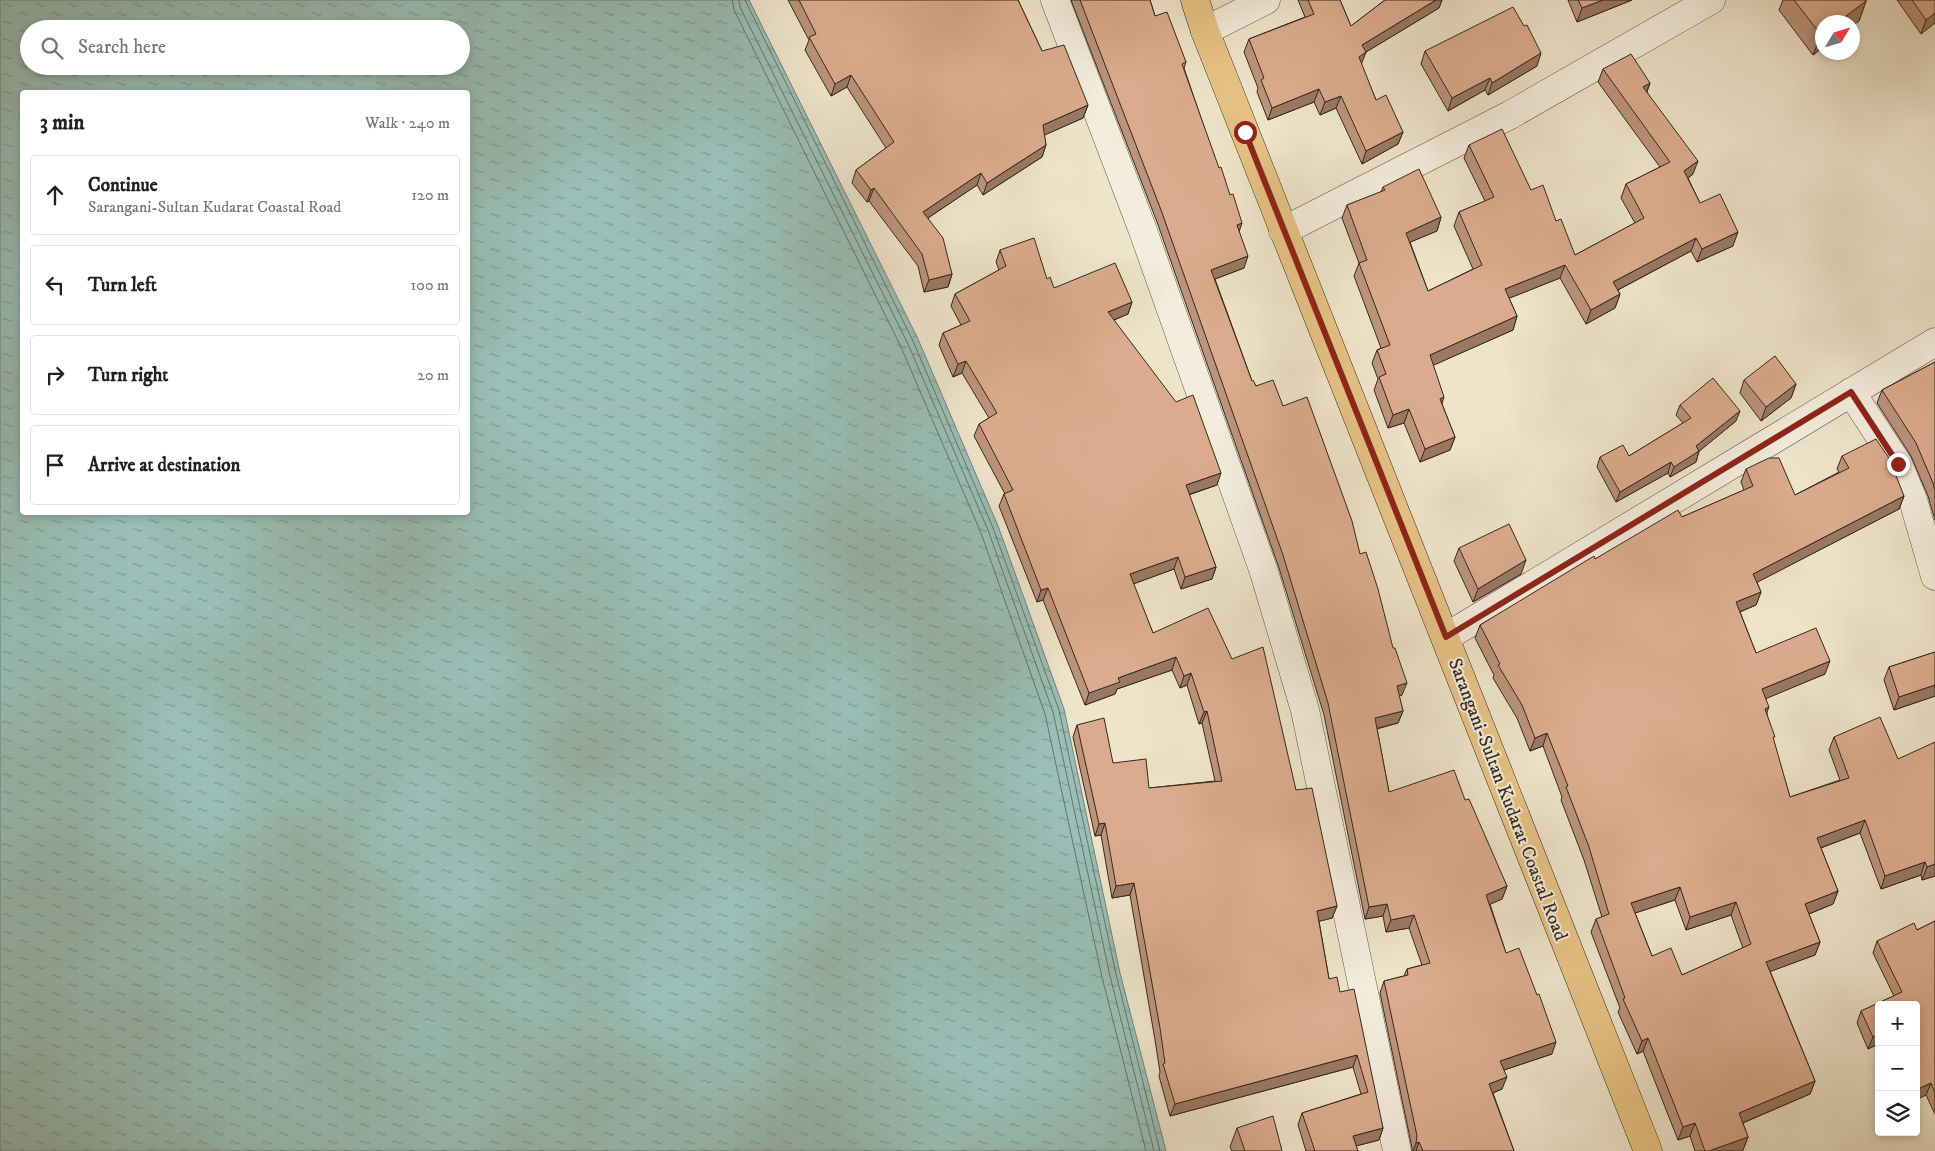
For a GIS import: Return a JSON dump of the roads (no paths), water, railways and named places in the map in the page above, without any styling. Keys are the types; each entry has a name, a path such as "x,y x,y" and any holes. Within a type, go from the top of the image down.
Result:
{"main road":[{"name":"Sarangani-Sultan Kudarat Coastal Road","path":"1195,0 1205,31 1283,231 1446,637 1648,1151"}],"street":[{"path":"1055,0 1142,228 1261,563 1305,710 1397,1151"},
{"path":"1205,31 1266,0"},
{"path":"1283,231 1510,115 1711,0"},
{"path":"1446,637 1935,342"},
{"path":"1851,392 1898,464 1913,500 1935,576"}],"water":[{"path":"0,0 749,0 918,339 998,526 1064,709 1120,973 1166,1151 0,1151"}]}
